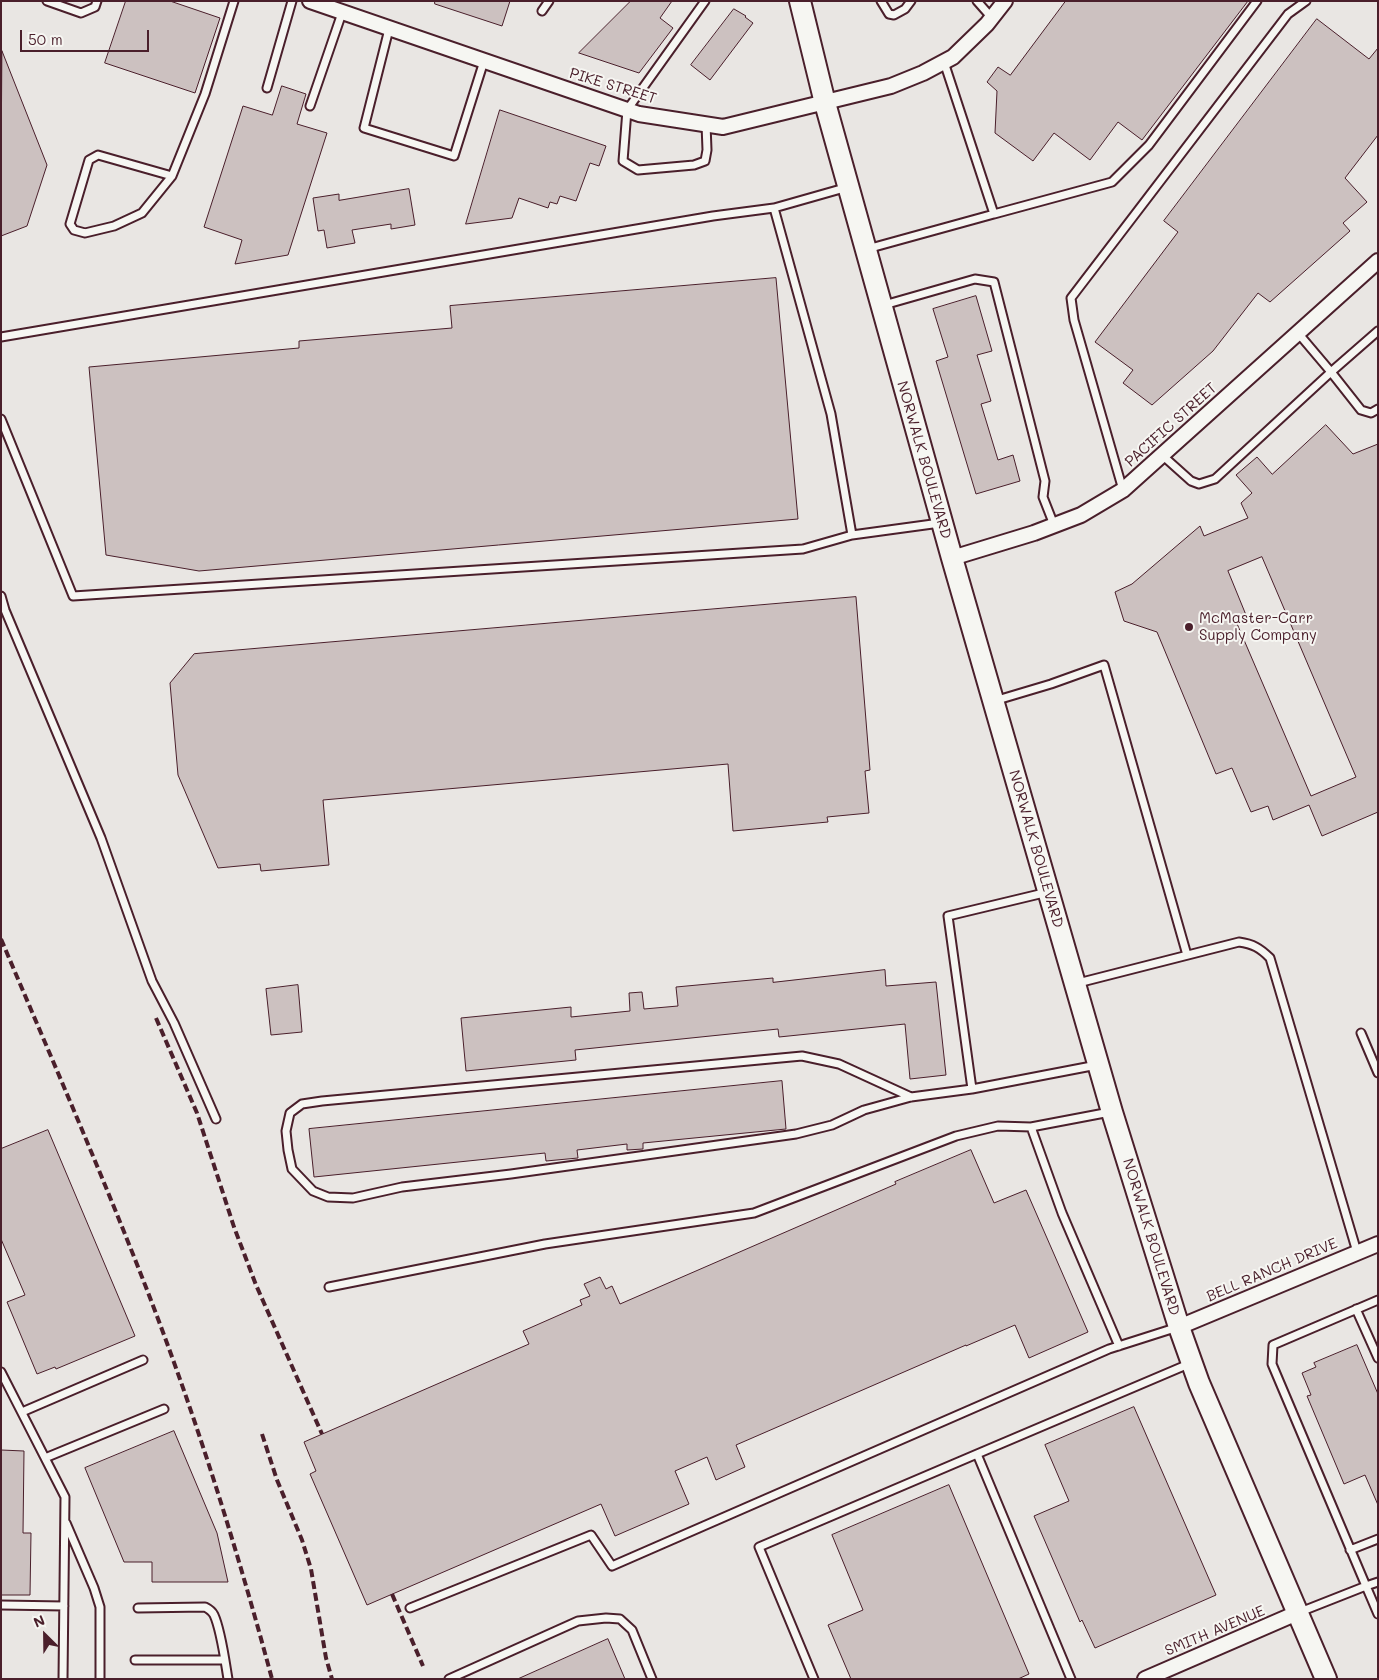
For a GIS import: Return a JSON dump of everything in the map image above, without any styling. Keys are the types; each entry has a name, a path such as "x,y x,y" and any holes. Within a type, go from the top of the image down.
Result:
{"main road":[{"name":"NORWALK BOULEVARD","path":"800,1 824,103 942,523 1112,1112 1199,1383 1326,1679"}],"street":[{"name":"PIKE STREET","path":"311,1 639,114 723,127 891,86 923,74 953,57 992,18 1005,1"},
{"name":"PACIFIC STREET","path":"952,558 1081,515 1123,490 1378,261"},
{"name":"BELL RANCH DRIVE","path":"1180,1327 1378,1244"},
{"name":"SMITH AVENUE","path":"1145,1679 1297,1613"}],"lane":[{"path":"47,1 80,13 95,7 97,1"},
{"path":"172,176 98,155 90,160 70,224 74,230 85,233 114,226 142,212 172,176 205,94 234,1"},
{"path":"266,88 292,1"},
{"path":"542,11 549,1"},
{"path":"705,1 627,110 623,161 638,170 694,165 705,161 706,124"},
{"path":"880,1 889,14 894,15 905,9 912,1"},
{"path":"977,1 992,18"},
{"path":"866,250 1112,182 1149,145 1257,1"},
{"path":"1123,490 1074,320 1071,298 1288,14 1306,1"},
{"path":"310,106 342,13"},
{"path":"389,29 364,128 454,156 484,61"},
{"path":"944,62 994,214"},
{"path":"1,337 684,220 774,208 848,187"},
{"path":"774,208 831,414 852,535"},
{"path":"881,305 975,279 994,282 1045,481 1043,497 1054,525"},
{"path":"1162,455 1191,481 1199,484 1215,479 1378,331"},
{"path":"1298,333 1361,410 1371,414 1378,409"},
{"path":"1,419 73,596 804,548 852,535 942,523"},
{"path":"1,596 5,610 101,838 152,981 174,1023 216,1119"},
{"path":"993,701 1051,684 1104,665 1187,955"},
{"path":"972,1089 948,916 1048,892"},
{"path":"1075,984 1239,942 1251,944 1261,949 1270,958 1357,1252"},
{"path":"1361,1033 1378,1073"},
{"path":"911,1097 839,1064 802,1056 322,1101 302,1104 290,1113 286,1131 292,1169 313,1191 328,1197 353,1198 402,1187 520,1173 796,1134 832,1125 864,1110 911,1097 972,1089 1098,1065"},
{"path":"329,1287 545,1244 754,1213 956,1136 998,1126 1031,1127 1112,1112"},
{"path":"1031,1127 1062,1213 1119,1346"},
{"path":"1378,1300 1273,1345 1272,1364 1378,1614"},
{"path":"1356,1310 1378,1358"},
{"path":"410,1608 591,1535 612,1566 1119,1346 1180,1327"},
{"path":"22,1412 143,1360"},
{"path":"814,1679 759,1547 1192,1362"},
{"path":"1,1372 65,1497 62,1679"},
{"path":"45,1458 164,1409"},
{"path":"977,1454 1071,1679"},
{"path":"65,1520 94,1588 100,1607 100,1679"},
{"path":"1350,1550 1378,1539"},
{"path":"1297,1613 1378,1582"},
{"path":"1,1605 64,1606"},
{"path":"138,1608 205,1607 210,1610 214,1614 217,1625 228,1679"},
{"path":"449,1679 578,1621 606,1618 620,1619 632,1630 652,1679"},
{"path":"135,1660 224,1660"}],"shaded area":[{"path":"1,1 1378,1 1378,1679 1,1679"}],"building":[{"path":"126,1 170,1 220,18 195,93 105,63"},
{"path":"435,1 510,1 502,26 435,4"},
{"path":"631,1 672,1 660,18 673,28 639,73 579,53"},
{"path":"1066,1 1248,1 1142,140 1118,122 1090,160 1054,133 1033,161 995,133 997,91 987,82 998,67 1010,75"},
{"path":"734,9 753,23 710,80 691,65"},
{"path":"1317,19 1369,59 1378,48 1378,135 1345,178 1367,202 1343,223 1350,231 1270,302 1258,293 1213,351 1152,405 1123,383 1133,370 1095,342 1178,232 1164,221"},
{"path":"2,51 47,165 27,226 1,236"},
{"path":"282,86 306,94 297,124 327,133 288,255 235,264 242,240 204,227 243,106 272,115"},
{"path":"500,110 606,146 599,166 590,163 576,201 560,196 557,204 550,202 548,208 519,198 512,218 466,224"},
{"path":"409,189 415,225 391,229 391,224 352,230 355,243 327,248 324,230 318,231 313,198 339,194 339,200"},
{"path":"776,278 798,519 199,571 106,555 89,367 299,348 299,341 452,328 450,306"},
{"path":"976,296 992,351 977,355 991,401 981,404 998,460 1013,455 1020,481 976,494 936,361 948,357 933,309"},
{"name":"McMaster-Carr Supply Company","path":"1326,425 1353,454 1378,444 1378,812 1322,836 1309,805 1273,820 1268,806 1251,812 1232,768 1216,774 1157,632 1124,621 1115,592 1132,584 1200,526 1204,536 1248,518 1241,503 1252,493 1236,475 1257,457 1272,474","holes":["1262,557 1356,777 1311,796 1235,619 1246,615 1228,571"]},
{"path":"856,597 870,770 865,771 869,813 827,817 828,822 733,831 728,764 323,800 329,865 261,871 260,864 218,868 178,775 170,683 194,654"},
{"path":"885,970 886,986 936,982 946,1075 910,1079 905,1024 779,1037 778,1029 575,1050 576,1060 466,1071 461,1018 571,1007 571,1017 630,1011 629,993 642,992 644,1009 678,1006 676,987 773,978 773,982"},
{"path":"298,985 302,1032 271,1035 266,989"},
{"path":"782,1081 786,1129 643,1143 643,1149 627,1150 627,1144 577,1150 578,1158 546,1161 545,1153 314,1177 309,1129"},
{"path":"48,1130 135,1336 56,1369 55,1367 37,1374 7,1302 25,1295 1,1239 1,1149"},
{"path":"971,1150 994,1203 1026,1190 1088,1332 1029,1358 1015,1325 736,1445 745,1467 716,1480 707,1457 675,1471 689,1504 615,1536 601,1504 367,1605 310,1474 316,1471 304,1442 529,1344 523,1331 582,1305 580,1300 590,1296 584,1284 600,1277 606,1289 612,1286 620,1304"},
{"path":"1357,1345 1378,1394 1378,1505 1365,1475 1344,1484 1307,1396 1311,1395 1302,1373 1316,1367 1314,1363"},
{"path":"1134,1407 1216,1595 1095,1648 1082,1620 1080,1622 1034,1516 1069,1501 1045,1445"},
{"path":"174,1431 217,1533 228,1582 152,1582 152,1562 124,1562 85,1468"},
{"path":"1,1450 24,1451 23,1533 31,1533 30,1595 1,1595"},
{"path":"949,1485 1029,1674 1018,1679 851,1679 828,1625 863,1610 832,1535"},
{"path":"608,1639 625,1679 518,1679"}],"railway":[{"path":"1,939 72,1105 159,1322 212,1473 272,1679"},
{"path":"156,1018 197,1113 234,1227 256,1285 322,1434"},
{"path":"262,1434 277,1480 302,1540 311,1569 326,1658 332,1679"},
{"path":"392,1594 423,1666"}],"place":[{"name":"McMaster-Carr Supply Company","path":"1189,627"}]}
